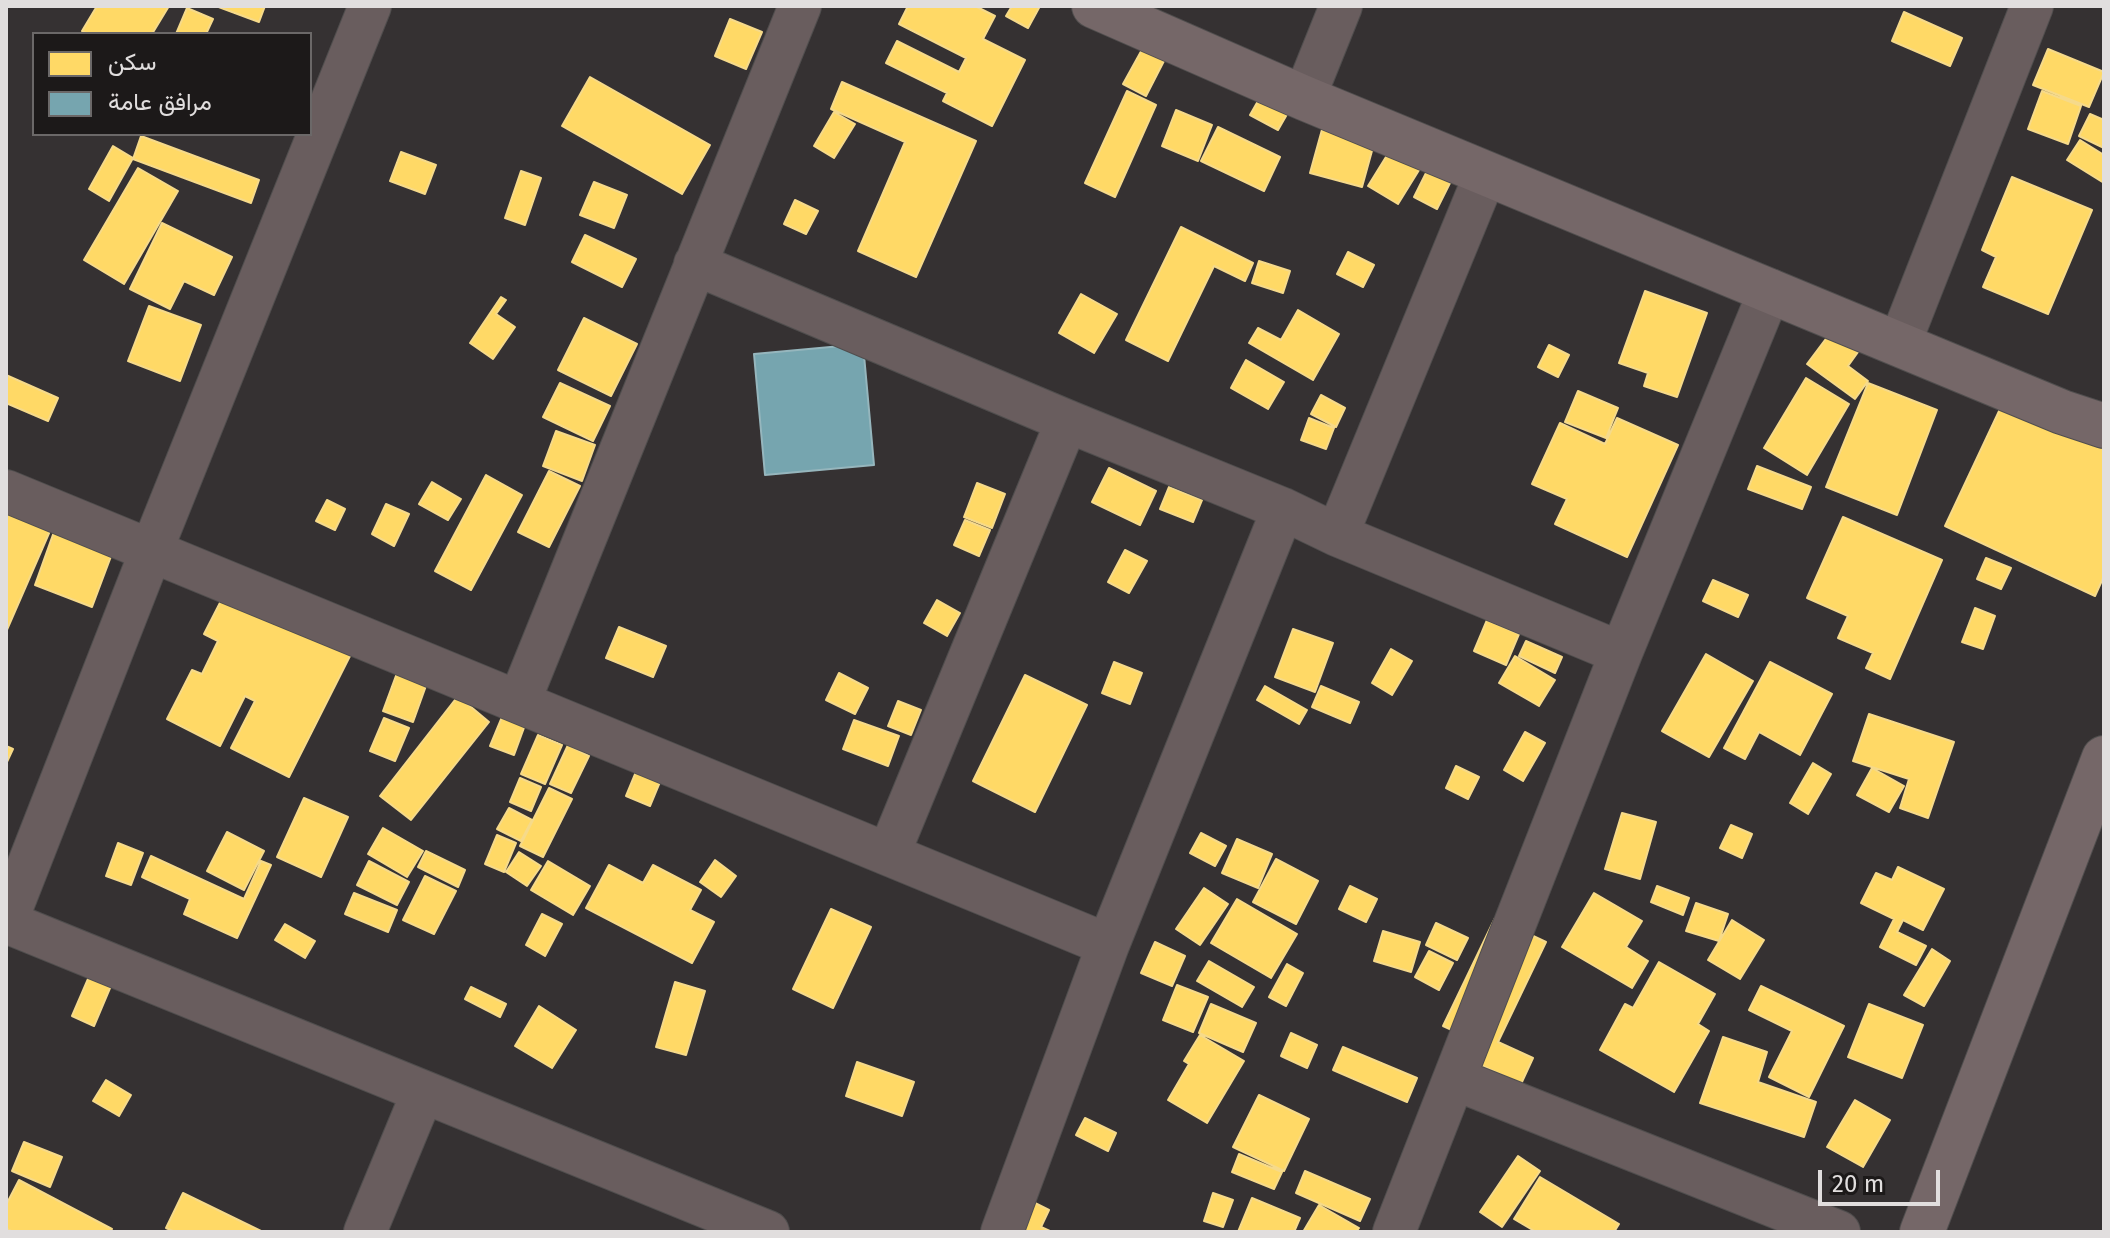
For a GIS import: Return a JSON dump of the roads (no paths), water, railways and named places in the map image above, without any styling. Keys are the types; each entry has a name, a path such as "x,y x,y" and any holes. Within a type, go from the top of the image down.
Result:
{"street":[{"path":"370,6 6,922 768,1232"},
{"path":"519,702 800,6"},
{"path":"1094,6 1304,98 2062,412 2104,426"},
{"path":"1304,98 1341,6"},
{"path":"1899,345 2032,6"},
{"path":"1337,535 1486,173"},
{"path":"695,264 1621,653"},
{"path":"1394,1232 1621,653 1770,290"},
{"path":"889,853 1067,421"},
{"path":"6,491 1108,945"},
{"path":"1002,1232 1108,945 1283,509"},
{"path":"1922,1232 2104,758"},
{"path":"1455,1079 1839,1232"},
{"path":"365,1232 423,1092"}]}
